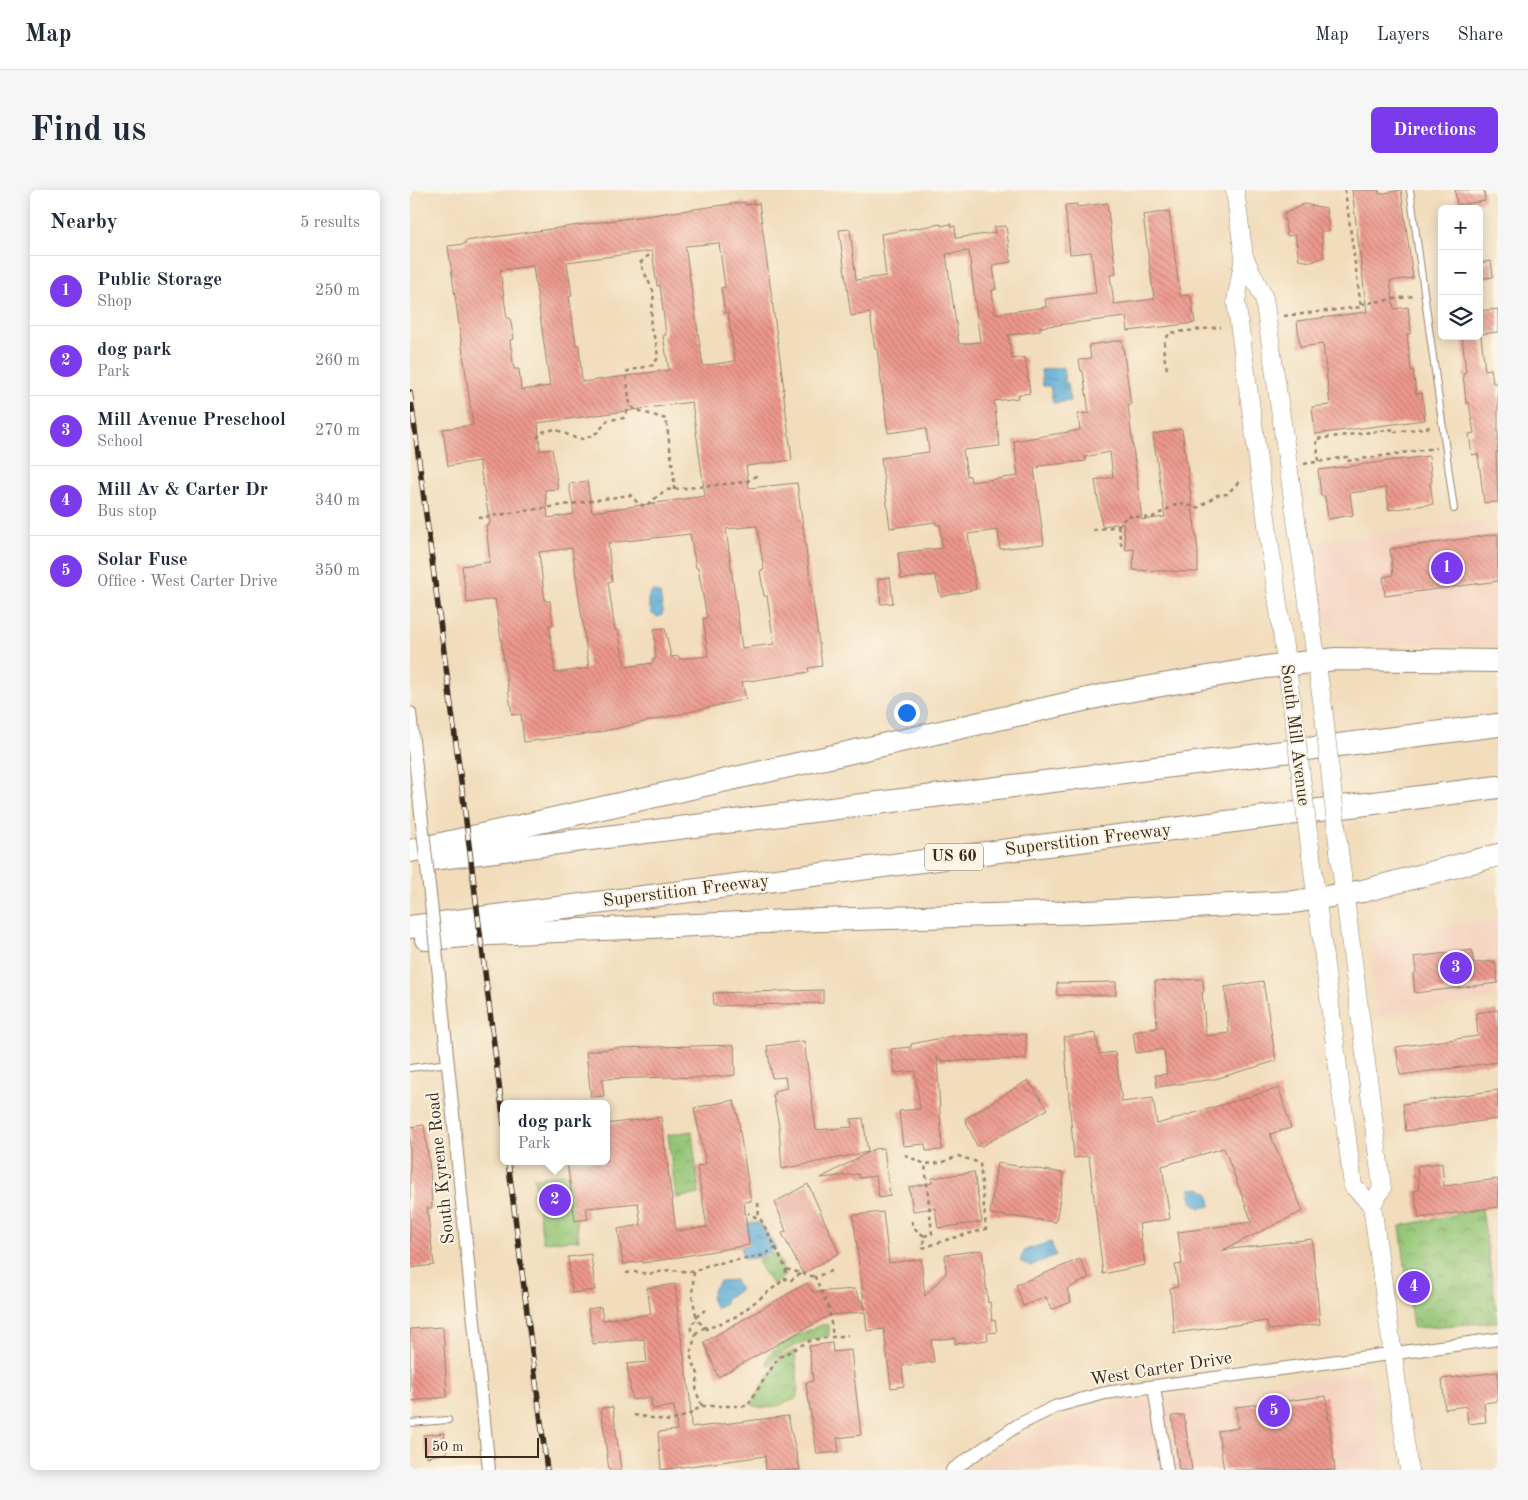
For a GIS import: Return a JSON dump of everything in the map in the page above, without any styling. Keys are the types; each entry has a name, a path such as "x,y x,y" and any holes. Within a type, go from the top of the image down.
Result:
{"highway":[{"path":"410,851 1110,694 1286,664 1316,661 1498,662"},
{"path":"410,862 1498,725"},
{"name":"Superstition Freeway","path":"410,927 1498,787"},
{"path":"410,940 490,934 798,921 1097,912 1294,902 1344,895 1498,856"}],"main road":[{"name":"South Mill Avenue","path":"1234,190 1244,257 1264,298 1323,707 1344,895 1382,1188 1372,1205 1353,1186 1293,712 1236,301 1244,257"},
{"path":"1372,1205 1409,1470"}],"street":[{"name":"South Kyrene Road","path":"410,713 416,789 439,976 489,1470"},
{"name":"West Carter Drive","path":"952,1470 1018,1425 1057,1406 1106,1393 1498,1339"},
{"path":"1154,1386 1167,1470"}],"lane":[{"path":"1410,190 1454,510"},
{"path":"410,1068 448,1063"},
{"path":"410,1423 448,1420"}],"path":[{"path":"1345,190 1361,304"},
{"path":"537,438 542,432 555,429 575,438 584,439 598,432 608,420 624,418 630,406 626,373 628,370 653,365 658,358 656,342 650,326 654,293 640,263 649,255"},
{"path":"1284,316 1361,307 1361,304 1424,294"},
{"path":"1168,370 1164,340 1170,332 1221,327"},
{"path":"630,406 636,410 666,419 674,490"},
{"path":"1319,461 1316,439 1395,429 1395,432 1442,426"},
{"path":"1304,464 1445,446"},
{"path":"478,518 630,495 639,504 645,506 666,490 746,482 759,474"},
{"path":"1093,530 1118,526 1127,516 1151,518 1179,503 1198,508 1217,494 1227,494 1240,481"},
{"path":"1118,526 1122,550"},
{"path":"904,1155 925,1164 941,1163 958,1156 980,1163 986,1230 949,1239 923,1248 924,1236"},
{"path":"924,1236 932,1234 925,1164"},
{"path":"694,1272 692,1295 697,1318 707,1329 737,1316 784,1279 786,1269 760,1219 758,1203"},
{"path":"748,1213 760,1219"},
{"path":"911,1217 913,1227 924,1236"},
{"path":"626,1273 648,1274 669,1270 694,1272 708,1265 761,1256 776,1248"},
{"path":"786,1269 815,1277 831,1271"},
{"path":"784,1279 790,1281 801,1273"},
{"path":"815,1277 828,1309 833,1337"},
{"path":"696,1333 691,1330 691,1324 705,1310"},
{"path":"702,1406 696,1392 698,1374 690,1355 696,1333 705,1327"},
{"path":"634,1415 670,1421 688,1415 702,1406 747,1406 778,1358 811,1340 848,1335"}],"shaded area":[{"path":"1498,520 1498,647 1407,643 1375,646 1352,642 1341,637 1326,625 1319,609 1308,542"},
{"path":"1498,921 1498,998 1377,1016 1368,938"},
{"path":"1360,1372 1368,1377 1372,1384 1384,1470 973,1470 1004,1448 1036,1429 1079,1413 1108,1405"}],"green space":[{"path":"692,1131 699,1194 676,1198 668,1135"},
{"path":"568,1173 579,1240 543,1242 534,1178"},
{"path":"1482,1209 1498,1322 1413,1328 1400,1226"},
{"path":"775,1253 781,1262 785,1276 773,1285 763,1272 758,1260"},
{"path":"821,1325 829,1325 829,1336 812,1339 788,1350 769,1367 767,1360 769,1355 775,1350 790,1340"},
{"path":"795,1350 798,1387 796,1399 768,1407 751,1404 780,1358"}],"water":[{"path":"1063,367 1065,383 1068,383 1070,401 1053,403 1050,386 1043,386 1041,370"},
{"path":"655,591 660,594 663,611 662,615 658,617 652,614 648,600 650,593"},
{"path":"1201,1188 1209,1194 1211,1206 1200,1208 1191,1201 1190,1189"},
{"path":"747,1223 760,1223 776,1248 760,1256 743,1259 741,1246 749,1245"},
{"path":"1051,1242 1056,1255 1030,1266 1020,1261 1025,1250"},
{"path":"735,1280 740,1290 726,1298 725,1303 716,1309 711,1298 714,1288 720,1281"}],"building":[{"path":"1352,190 1379,190 1379,194 1401,190 1413,278 1390,281 1394,309 1408,307 1411,333 1407,334 1411,371 1413,370 1416,394 1422,393 1425,420 1315,434 1312,407 1330,405 1323,344 1300,347 1297,321 1367,312"},
{"path":"1455,190 1484,190 1485,201 1457,205"},
{"path":"745,202 745,205 759,203 792,460 746,466 749,488 797,483 822,666 808,668 809,672 742,682 746,699 596,733 524,742 521,714 512,715 495,599 467,603 462,566 490,562 486,525 490,524 479,461 448,466 443,429 473,425 448,246 465,244 465,241","holes":["719,243 725,287 721,288 725,313 728,312 735,361 703,366 685,246","652,251 657,286 660,285 666,335 663,336 669,370 582,382 579,345 576,345 569,296 572,296 567,262","533,266 550,386 521,390 519,369 514,369 510,340 514,339 510,318 507,318 500,270","692,402 705,496 592,512 587,481 569,484 574,514 548,518 545,490 558,489 552,449 540,451 538,423","757,526 764,570 760,571 764,596 767,596 774,644 742,648 726,529","690,534 707,618 703,618 708,656 679,659 679,656 671,657 665,628 654,629 656,659 653,659 653,663 625,667 618,630 615,630 608,582 612,581 608,543","572,548 589,668 555,673 549,625 553,625 550,601 545,601 539,552"]},
{"path":"1107,203 1116,274 1110,275 1114,304 1154,299 1143,215 1169,211 1180,296 1191,295 1195,323 1128,331 1126,317 1040,327 1040,331 1008,335 1012,359 1025,357 1030,393 1017,395 1018,398 994,401 1000,446 963,450 967,476 970,476 971,482 1018,476 1014,441 1080,430 1078,414 1089,413 1083,371 1081,371 1079,360 1091,358 1089,345 1122,340 1131,405 1128,406 1142,520 1165,517 1153,434 1182,429 1198,551 1198,572 1133,570 1134,549 1126,550 1123,523 1102,526 1095,480 1113,477 1110,452 1085,457 1086,461 1034,468 1044,544 1000,549 998,530 968,534 976,589 941,597 935,575 901,579 898,553 942,548 940,525 936,525 936,522 890,528 881,458 929,452 926,428 888,433 877,349 875,349 870,313 851,316 839,230 850,229 856,280 886,276 881,234 951,224 951,227 955,226 956,238 995,233 994,227 1006,226 1011,262 993,265 996,289 992,290 995,314 1046,307 1045,299 1096,293 1091,252 1070,254 1065,205 1077,204 1077,207","holes":["969,251 980,342 959,344 946,254"]},
{"path":"1304,204 1326,208 1329,231 1321,231 1324,257 1312,262 1299,260 1295,235 1287,236 1284,214"},
{"path":"1491,261 1493,277 1483,278 1483,262"},
{"path":"1498,309 1498,332 1483,334 1483,311"},
{"path":"1462,340 1481,340 1485,370 1491,369 1493,383 1498,383 1498,452 1496,452 1498,502 1484,503 1478,454 1472,455 1469,434 1474,433 1469,403 1466,403 1463,373 1466,372"},
{"path":"1429,456 1433,504 1389,510 1386,488 1350,493 1353,515 1328,519 1325,496 1321,496 1318,470"},
{"path":"1498,534 1498,581 1385,596 1383,577 1393,575 1390,549"},
{"path":"890,577 893,603 881,604 878,579"},
{"path":"1472,950 1474,963 1495,961 1498,983 1415,993 1413,973 1416,972 1414,957"},
{"path":"1203,979 1204,992 1202,992 1206,1036 1229,1033 1225,987 1263,981 1276,1061 1215,1079 1157,1087 1155,1075 1167,1074 1164,1049 1136,1053 1133,1032 1157,1028 1155,981"},
{"path":"1116,982 1116,995 1057,995 1057,983"},
{"path":"823,990 823,1003 714,1006 713,993"},
{"path":"1498,1010 1498,1062 1400,1075 1396,1047 1478,1036 1476,1013"},
{"path":"1096,1033 1099,1054 1115,1052 1122,1102 1153,1098 1157,1124 1279,1088 1291,1128 1270,1134 1303,1211 1223,1250 1312,1239 1320,1324 1268,1330 1267,1321 1174,1333 1170,1288 1178,1287 1175,1265 1182,1264 1178,1232 1252,1222 1224,1148 1162,1166 1170,1219 1139,1224 1145,1265 1103,1274 1089,1156 1074,1158 1064,1037"},
{"path":"1026,1034 1026,1059 939,1061 937,1057 942,1150 926,1151 925,1144 903,1146 899,1111 920,1109 915,1071 895,1073 891,1049 911,1047 911,1044 952,1036"},
{"path":"804,1041 816,1130 852,1127 851,1119 863,1118 868,1152 782,1169 779,1126 773,1095 775,1094 774,1091 787,1088 785,1077 772,1078 767,1046"},
{"path":"734,1045 735,1075 702,1078 602,1079 604,1096 591,1097 586,1052 616,1048"},
{"path":"1028,1080 1048,1109 982,1146 977,1146 965,1119"},
{"path":"1498,1090 1498,1119 1406,1131 1403,1104"},
{"path":"734,1100 740,1126 751,1201 744,1202 749,1245 643,1263 643,1261 623,1264 618,1229 641,1225 638,1203 586,1208 588,1219 575,1221 568,1165 610,1165 610,1123 661,1117 676,1231 707,1227 697,1167 706,1164 694,1108"},
{"path":"424,1125 430,1170 432,1208 427,1208 434,1265 410,1268 410,1127"},
{"path":"884,1148 890,1196 879,1198 876,1176 859,1178 859,1174 821,1178 874,1149"},
{"path":"997,1163 1064,1173 1056,1222 990,1214"},
{"path":"1442,1163 1444,1186 1498,1179 1498,1207 1419,1218 1414,1191 1419,1190 1417,1166"},
{"path":"974,1172 982,1222 938,1228 935,1208 913,1211 909,1187 932,1183 932,1178"},
{"path":"808,1184 839,1253 803,1274 782,1233 786,1231 775,1202"},
{"path":"883,1212 889,1263 921,1259 925,1296 946,1273 945,1255 982,1250 988,1303 990,1302 992,1321 995,1320 997,1332 987,1333 988,1340 955,1344 955,1338 931,1340 934,1362 902,1366 904,1386 891,1388 884,1329 867,1331 865,1312 830,1315 718,1377 704,1342 807,1283 813,1292 855,1289 865,1311 853,1215"},
{"path":"591,1254 595,1290 572,1293 568,1257"},
{"path":"1080,1259 1089,1278 1067,1289 1071,1302 1051,1310 1046,1297 1023,1306 1016,1285"},
{"path":"675,1284 690,1399 691,1427 788,1416 800,1470 766,1470 765,1456 661,1470 658,1432 677,1430 674,1406 652,1409 651,1397 632,1400 627,1364 647,1362 644,1339 593,1344 588,1309 601,1307 603,1320 651,1314 647,1288"},
{"path":"443,1327 447,1397 410,1401 410,1329"},
{"path":"832,1343 833,1352 851,1350 861,1435 837,1438 839,1452 817,1454 806,1383 813,1381 809,1346"},
{"path":"1498,1372 1498,1401 1484,1403 1486,1422 1468,1424 1466,1406 1445,1409 1442,1379"},
{"path":"1326,1396 1335,1470 1224,1470 1218,1431 1238,1428 1236,1407"},
{"path":"613,1407 621,1470 609,1470 601,1408"},
{"path":"1184,1415 1192,1470 1179,1470 1172,1416"},
{"path":"444,1433 447,1453 427,1457 423,1435"}],"railway":[{"path":"410,392 501,1100"},
{"path":"509,1165 547,1470"}],"place":[{"name":"Public Storage","path":"1447,568"},
{"name":"Mill Avenue Preschool","path":"1456,968"},
{"name":"dog park","path":"555,1200"},
{"name":"Mill Av & Carter Dr","path":"1414,1287"},
{"name":"Solar Fuse","path":"1274,1411"}]}
